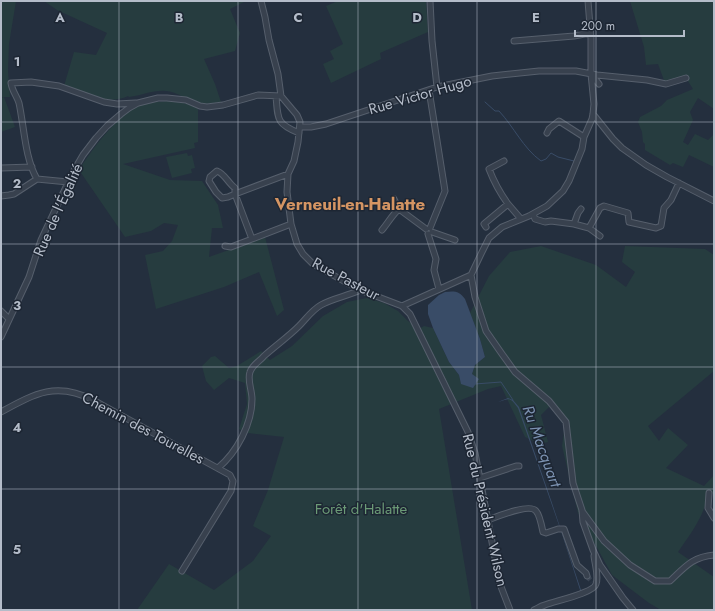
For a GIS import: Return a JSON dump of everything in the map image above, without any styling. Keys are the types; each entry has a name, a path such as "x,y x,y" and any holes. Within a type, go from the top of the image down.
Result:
{"street":[{"path":"261,1 278,74 279,96 277,112 279,121 289,129 299,133"},
{"path":"430,1 432,41 437,87"},
{"path":"588,1 592,57 590,74 594,104 593,114 584,137 582,149 569,181 563,191 547,206 533,214 502,227 489,238 471,275 475,297 486,331 515,372 549,401 566,422 573,483 593,550 600,565 623,598 634,610"},
{"path":"514,42 590,33"},
{"name":"Rue Victor Hugo","path":"300,127 311,127 326,124 437,87 492,76 539,71 576,71 666,84 686,78"},
{"path":"590,74 599,84"},
{"path":"37,179 28,152 19,102 11,83 31,82 59,86 104,102 117,104 138,103"},
{"path":"429,90 445,191 429,231 436,259 434,270 439,289"},
{"name":"Rue de l'Égalité","path":"1,337 29,277 42,240 74,169 100,133 123,112 138,103 158,98 186,100 200,106 207,107 223,105 258,96 279,96"},
{"path":"279,96 297,115 300,127"},
{"path":"593,114 622,148 646,165 714,201"},
{"path":"547,133 549,129 559,121 584,137"},
{"name":"Rue Pasteur","path":"300,127 294,161 288,174 288,203 291,224 297,244 308,259 322,270 360,290 402,306"},
{"path":"504,162 489,169 502,196 521,219"},
{"path":"1,168 32,167"},
{"path":"252,239 235,194 234,188 222,173 217,171 210,177 209,181 222,198 228,197 235,194 288,174"},
{"path":"1,196 14,194 37,179 68,182"},
{"path":"589,228 600,208 604,206 628,213 629,222 656,228 661,226 664,208 671,200 679,183"},
{"path":"394,199 399,209 429,231 455,240"},
{"path":"486,227 484,224 508,204"},
{"path":"382,230 394,213 399,209"},
{"path":"574,224 578,213 582,209"},
{"path":"533,214 535,219 545,222 551,221 574,224 589,228 600,236"},
{"path":"225,246 231,247 291,224"},
{"path":"402,306 471,275"},
{"path":"218,468 229,458 236,447 250,417 252,398 250,371 254,365 320,306 360,290"},
{"name":"Rue du Président Wilson","path":"402,306 410,314 468,432 475,453 500,584 510,610"},
{"path":"1,311 9,319"},
{"name":"Chemin des Tourelles","path":"1,412 26,398 40,393 58,390 73,392 90,398 230,475 233,481 232,488 182,571"},
{"path":"480,478 519,466"},
{"path":"709,494 708,508 714,518"},
{"path":"488,520 524,508 532,508 536,511 543,532 546,533 564,529 577,565 588,576"},
{"path":"582,510 604,541 630,565 655,581 670,581 694,560 708,555 714,555"},
{"path":"534,610 544,605 594,588 593,584 596,584 597,577 593,550"}],"green space":[{"path":"1,1 16,1 9,44 8,71 10,97 1,97"},
{"path":"44,1 246,1 230,9 240,33 235,51 204,59 221,102 205,104 184,99 182,96 165,91 128,96 112,100 88,95 64,86 74,52 96,55 107,33 57,10"},
{"path":"338,1 426,1 428,32 380,53 381,59 331,83 323,64 334,59 330,51 343,44 326,6"},
{"path":"630,1 714,1 714,109 698,98 690,112 693,120 683,142 688,145 695,134 708,140 714,134 714,167 689,155 683,167 673,163 670,165 645,150 642,132 638,122 640,117 661,106 667,100 693,89 686,78 665,83 658,64 646,65 644,47"},
{"path":"4,97 15,127 1,132 1,98"},
{"path":"168,101 188,104 198,109 198,142 194,143 195,148 123,164 170,180 202,181 218,205 223,228 212,228 209,257 265,237 284,310 277,316 259,272 224,287 156,309 145,255 163,251 172,241 178,225 164,223 151,231 125,237 79,170 105,134 122,117 138,106 153,102"},
{"path":"187,153 188,156 192,155 195,168 191,169 192,173 172,178 166,157"},
{"name":"Forêt d'Halatte","path":"541,246 596,265 626,287 635,272 622,262 625,246 705,249 714,255 714,371 648,426 659,441 668,428 688,445 666,468 704,486 714,475 714,493 708,495 700,518 678,552 714,577 714,610 661,610 649,603 612,575 578,513 562,446 566,418 551,405 541,415 548,442 540,444 525,437 501,386 488,389 439,409 472,610 137,610 169,564 214,590 253,561 271,536 253,526 268,490 284,437 248,433 239,429 247,404 245,383 229,378 214,390 206,381 202,366 211,357 215,356 229,368 237,366 261,351 270,360 292,346 323,316 347,302 367,298 384,303 398,311 419,329 424,326 433,328 449,362 459,375 461,383 472,374 475,365 485,357 470,313 489,276 510,252"}],"water":[{"path":"445,292 456,292 461,294 465,299 480,339 485,357 475,365 472,374 479,379 473,388 461,384 459,375 449,362 428,314 428,305 439,295"},
{"path":"508,398 513,400 519,407 582,593 518,408 509,399 498,402"}],"waterway":[{"name":"Ru Macquart","path":"485,102 495,111 499,111 529,150 541,161 546,159 551,153 558,157 574,161"},
{"name":"Ru Macquart","path":"475,384 501,382 513,400"}],"tunnel":[{"path":"587,576 592,582"}],"district":[{"name":"Verneuil-en-Halatte","path":"350,204"}]}
